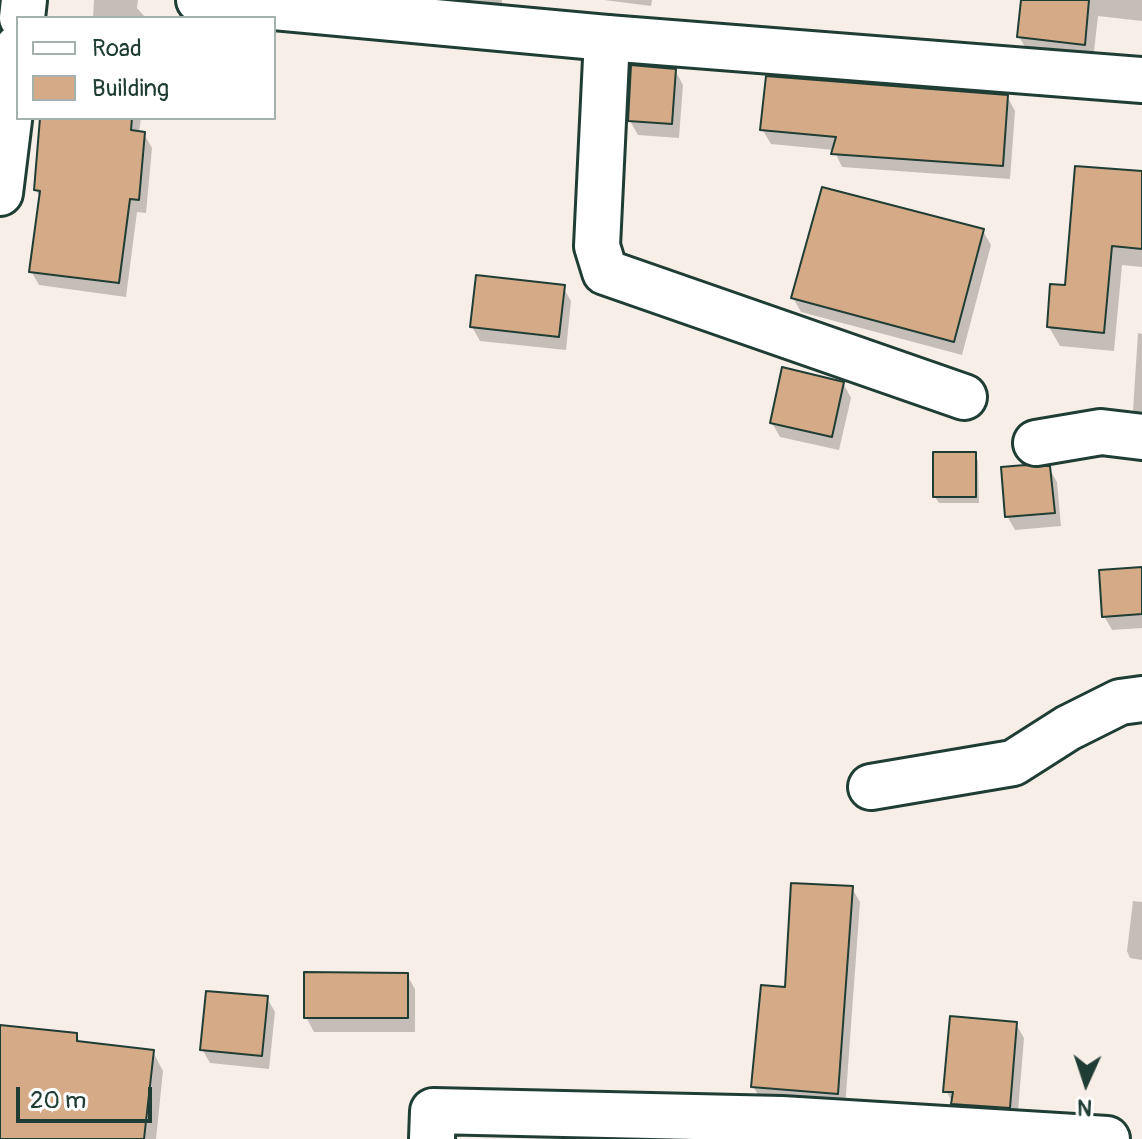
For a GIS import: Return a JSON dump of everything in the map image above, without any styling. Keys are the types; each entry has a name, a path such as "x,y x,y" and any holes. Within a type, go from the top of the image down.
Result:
{"street":[{"path":"199,0 502,13 607,38 1142,80"},
{"path":"607,38 597,246 605,272 964,397"},
{"path":"0,193 16,63"},
{"path":"1036,443 1101,432 1142,437"},
{"path":"871,787 1013,763 1068,728 1120,702 1142,699"},
{"path":"432,1139 433,1111 782,1119 906,1133 1107,1139"}],"building":[{"path":"1021,0 1089,0 1085,45 1017,37"},
{"path":"631,65 676,69 672,124 628,121"},
{"path":"766,76 1008,95 1003,166 831,154 836,137 760,130"},
{"path":"40,120 132,120 131,130 145,132 139,200 130,199 119,283 29,272 40,191 34,190"},
{"path":"1075,166 1142,171 1142,249 1112,246 1104,333 1047,327 1050,284 1065,285"},
{"path":"822,187 984,229 954,342 791,298"},
{"path":"476,275 565,285 559,337 470,327"},
{"path":"782,367 844,382 832,437 770,423"},
{"path":"933,452 976,452 976,497 933,497"},
{"path":"1050,466 1055,513 1005,517 1001,467"},
{"path":"1142,567 1142,614 1102,617 1099,570"},
{"path":"791,883 853,886 838,1094 751,1087 761,985 785,987"},
{"path":"304,972 408,973 408,1018 304,1018"},
{"path":"206,991 268,996 262,1056 200,1050"},
{"path":"950,1016 1017,1022 1010,1108 951,1104 953,1092 943,1092"},
{"path":"0,1025 77,1033 77,1041 154,1050 144,1139 0,1139"}]}
